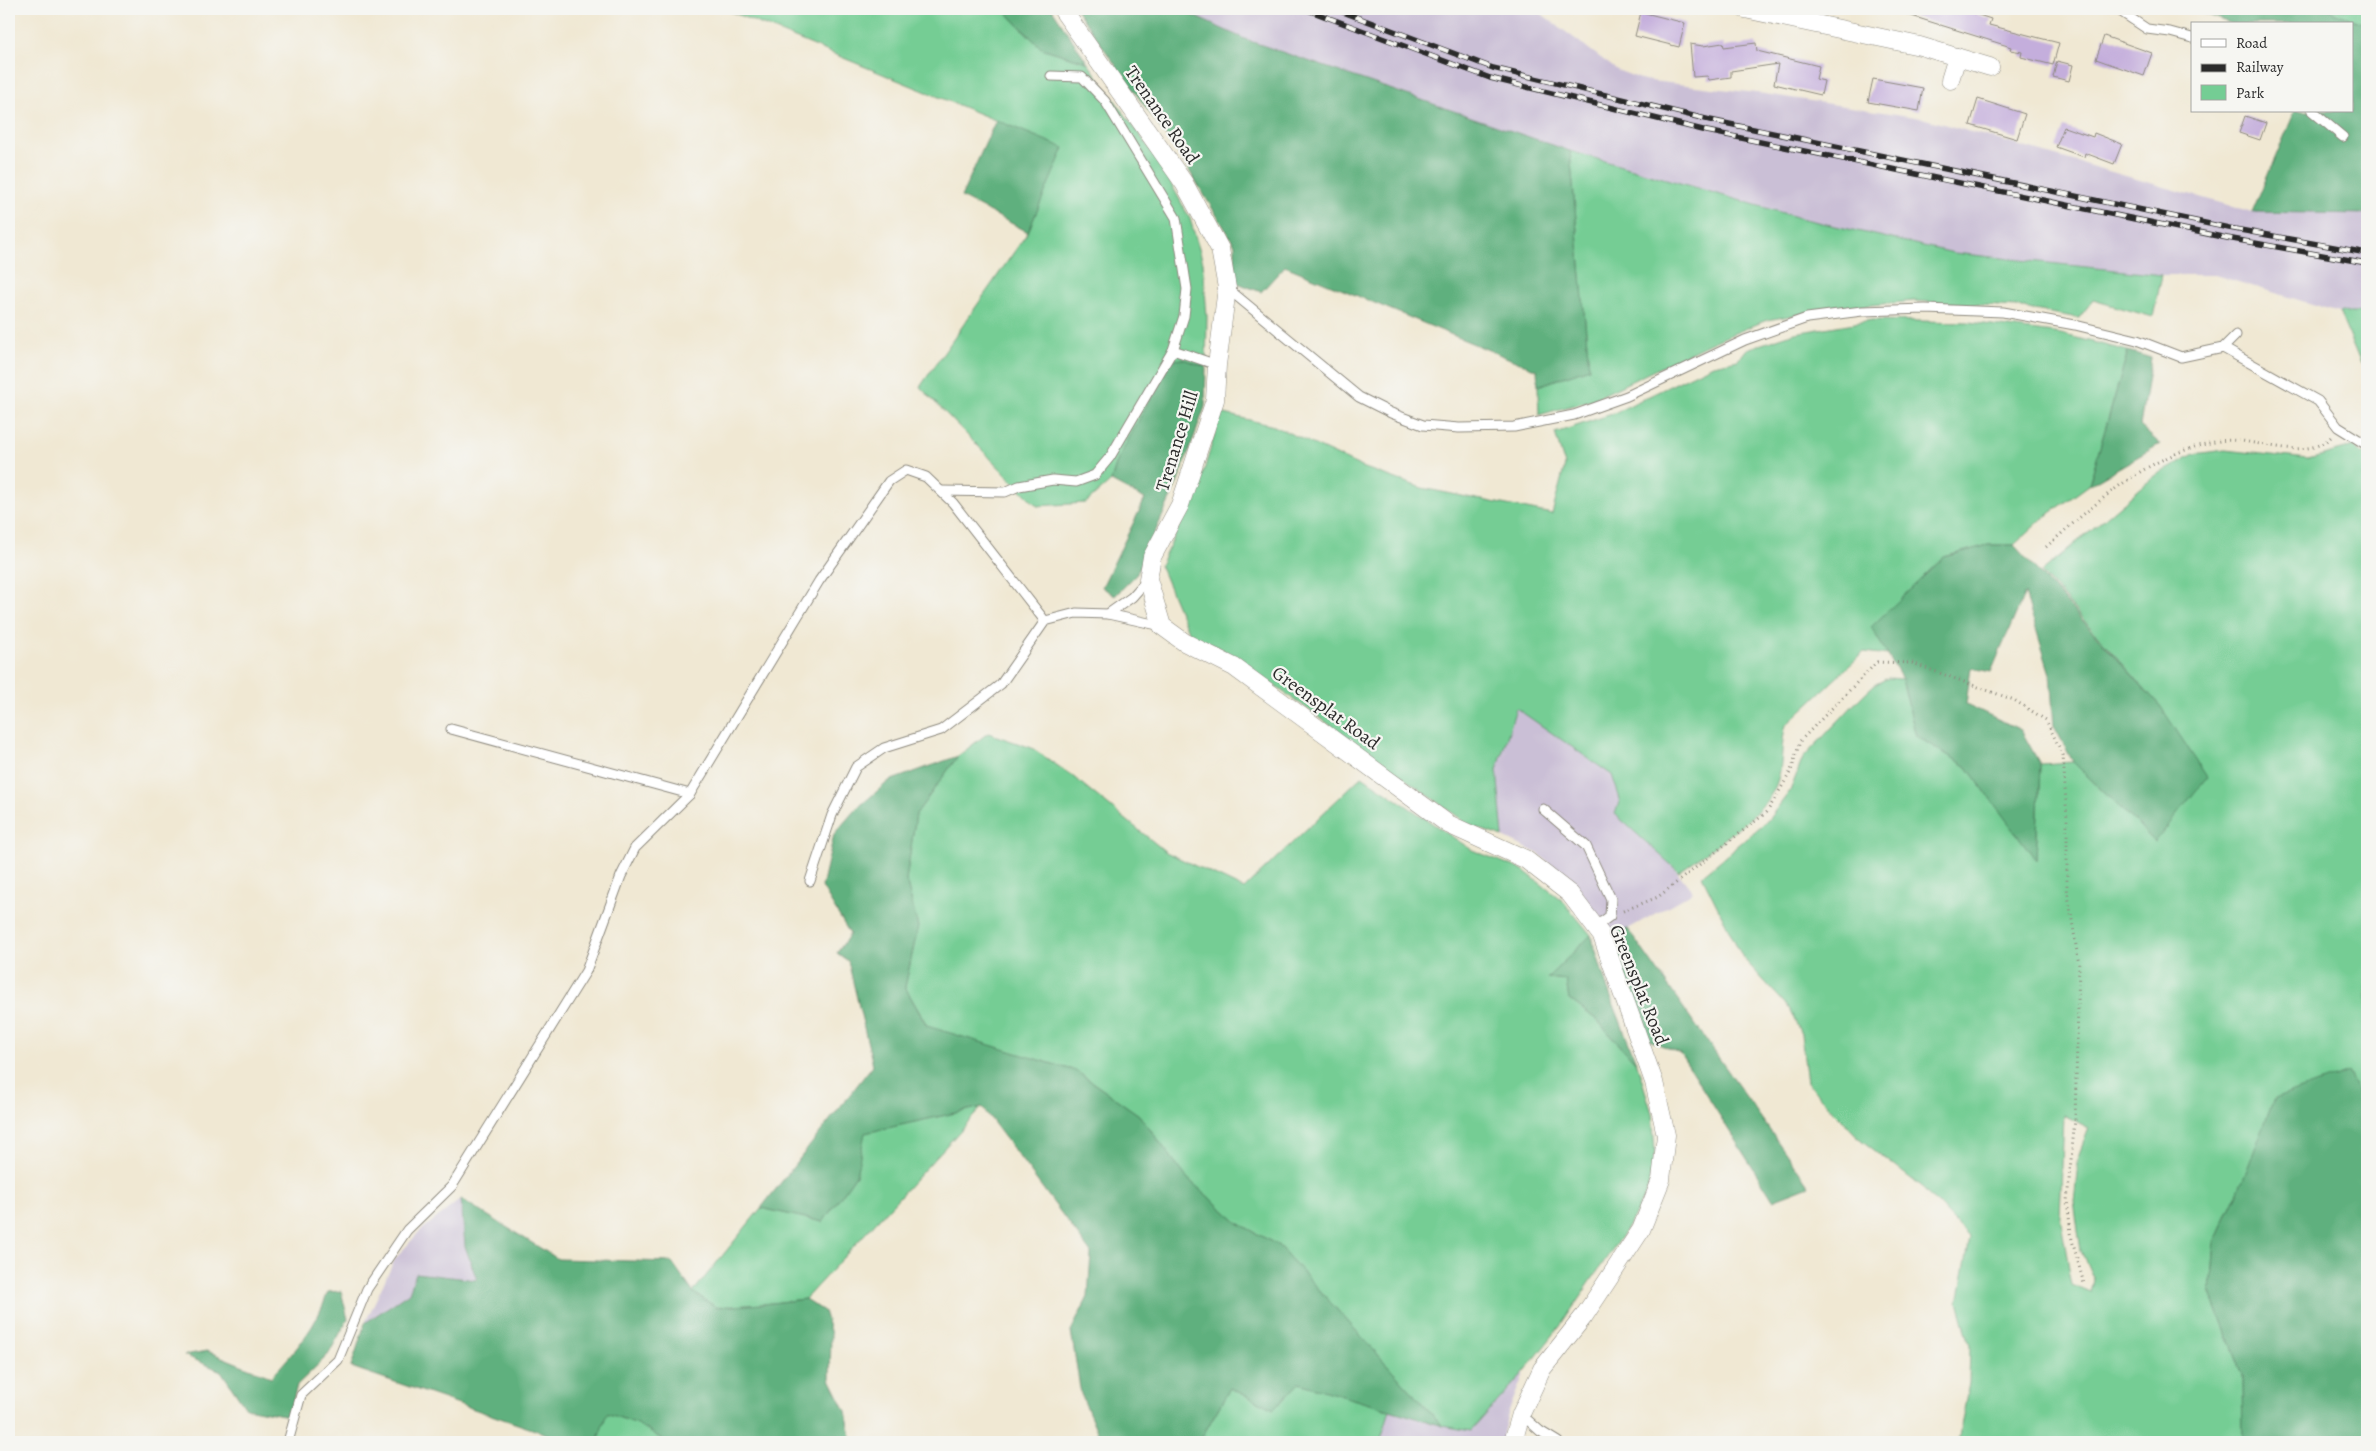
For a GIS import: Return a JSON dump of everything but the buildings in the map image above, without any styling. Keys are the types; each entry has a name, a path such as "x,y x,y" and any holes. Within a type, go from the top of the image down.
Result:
{"street":[{"name":"Trenance Road","path":"1062,9 1184,183 1220,249"},
{"path":"1745,9 1920,46 1990,67"},
{"path":"1950,80 1958,57"},
{"name":"Trenance Hill","path":"1148,579 1152,557 1180,505 1215,400 1217,364 1227,288 1220,249"},
{"path":"1148,579 1162,626"},
{"name":"Greensplat Road","path":"1162,626 1184,642 1234,667 1448,824 1525,859 1570,894 1602,936 1654,1082 1666,1136 1661,1180 1641,1230 1584,1316 1542,1369 1521,1414 1513,1442"}],"lane":[{"path":"2117,9 2147,29 2170,32 2191,38"},
{"path":"941,491 1005,492 1019,486 1052,480 1076,482 1095,475 1110,457 1173,350 1184,316 1187,290 1176,218 1105,101 1082,77 1050,76"},
{"path":"2313,112 2342,137"},
{"path":"1227,288 1359,397 1391,414 1422,425 1459,428 1514,427 1574,416 1628,396 1745,340 1807,318 1862,311 1925,309 2003,312 2075,325 2137,340 2181,357 2223,348 2236,335"},
{"path":"2223,348 2318,402 2338,427 2367,445"},
{"path":"1173,350 1217,364"},
{"path":"288,1442 302,1395 338,1360 367,1290 407,1230 452,1186 586,971 621,876 635,848 690,794 819,581 889,481 906,470 926,477 953,503 1045,621"},
{"path":"1108,614 1132,597 1148,579"},
{"path":"810,880 832,815 856,767 884,748 941,730 1001,684 1045,621 1076,613 1108,614 1162,626"},
{"path":"451,729 690,794"},
{"path":"1543,809 1586,846 1611,899 1610,916 1595,927"},
{"path":"1521,1414 1540,1431 1558,1442"}],"path":[{"path":"2046,547 2118,484 2157,462 2188,448 2222,440 2291,449 2316,446 2329,439 2338,427"},
{"path":"1610,916 1658,897 1767,812 1791,771 1800,741 1877,662 1912,663 2014,700 2046,720 2063,755 2067,819 2067,888 2079,965 2075,1119 2067,1201 2072,1240 2084,1284"}],"shaded area":[{"path":"1178,9 1535,9 1617,70 1643,80 1765,94 1922,118 2252,212 2367,214 2367,312 2339,312 2215,275 2162,275 1954,253 1800,218 1570,151 1247,40"},
{"path":"1516,707 1612,775 1620,799 1693,892 1628,929 1607,933 1598,916 1581,893 1539,854 1503,837 1497,770"},
{"path":"461,1199 465,1246 478,1280 409,1293 365,1323 395,1259 419,1232"},
{"path":"1525,1371 1508,1413 1501,1442 1380,1442 1390,1410 1443,1426 1471,1431"}],"green space":[{"path":"724,9 1003,9 1041,48 1087,62 1160,163 1190,219 1203,262 1207,317 1206,367 1183,359 1118,459 1111,481 1086,503 1037,506 920,387 1028,232 1063,148"},
{"path":"1003,9 1052,9 1087,62 1041,48"},
{"path":"1076,9 1178,9 1247,40 1570,151 1589,368 1538,386 1537,370 1285,266 1261,292 1235,282 1235,245 1180,156"},
{"path":"2200,9 2326,9 2367,25 2367,214 2252,212 2295,112 2354,112 2354,22 2226,22 2199,12"},
{"path":"2326,9 2367,9 2367,25"},
{"path":"996,120 1064,148 1028,232 961,197"},
{"path":"1570,151 1800,218 1954,253 2162,275 2153,317 2093,300 2079,318 2017,307 1914,301 1829,309 1767,320 1713,342 1592,400 1539,415 1538,386 1589,368"},
{"path":"2339,312 2367,312 2367,370 2361,364"},
{"path":"1872,320 1969,322 2061,334 2128,351 2089,485 2041,520 2014,545 1988,545 1944,557 1872,627 1888,655 1864,652 1786,725 1778,778 1770,797 1733,832 1679,872 1615,814 1620,799 1612,775 1516,708 1497,770 1503,837 1471,826 1218,647 1190,636 1160,565 1199,487 1221,413 1274,426 1362,467 1422,488 1552,514 1565,465 1555,433 1612,414 1713,365 1738,360 1747,349 1795,333"},
{"path":"2128,351 2151,358 2140,426 2160,444 2089,485"},
{"path":"1183,359 1206,367 1205,407 1178,481 1136,575 1115,596 1102,587 1145,499 1111,481 1118,459 1171,360"},
{"path":"2353,447 2367,456 2367,470 2363,477 2367,480 2367,1108 2348,1072 2243,1180 2215,1240 2211,1294 2242,1375 2243,1442 1958,1442 1969,1383 1970,1345 1958,1302 1970,1238 1923,1188 1860,1139 1807,1083 1801,1034 1789,1008 1743,958 1702,876 1768,820 1790,791 1803,758 1863,695 1874,685 1888,678 1902,679 1916,736 1966,766 2036,859 2040,764 2073,762 2155,842 2161,707 2041,572 2155,476 2194,454 2225,450 2308,459","holes":["2064,1115 2089,1128 2079,1154 2074,1202 2081,1251 2094,1280 2091,1293 2072,1285 2060,1217"]},
{"path":"1988,545 2014,545 2161,707 2207,777 2155,842 2073,762 2054,726 2050,674 2025,593 1991,672 1971,668 1966,704 2021,730 2040,764 2036,860 1966,766 1916,736 1902,679 1871,627 1944,557"},
{"path":"988,733 1032,748 1071,775 1166,852 1244,889 1362,776 1472,850 1523,870 1563,901 1591,935 1548,978 1566,980 1569,999 1597,1020 1637,1064 1652,1113 1655,1151 1648,1188 1633,1219 1561,1325 1525,1371 1471,1431 1443,1426 1279,1246 1238,1223 1187,1178 1139,1115 1076,1071 928,1027 905,987 918,927 906,880 916,814 958,756"},
{"path":"958,756 916,814 906,880 918,927 905,987 927,1026 1076,1071 1139,1115 1187,1178 1238,1223 1279,1246 1443,1426 1299,1383 1274,1409 1230,1388 1199,1442 1106,1442 1099,1436 1081,1394 1071,1331 1088,1297 1091,1253 982,1107 865,1133 856,1175 823,1222 761,1208 873,1065 848,961 837,953 850,934 822,887 834,834 855,810 889,781"},
{"path":"1628,929 1809,1186 1773,1200 1680,1053 1649,1040 1607,933"},
{"path":"1591,935 1607,987 1637,1064 1597,1020 1569,999 1566,980 1547,978"},
{"path":"2348,1072 2367,1108 2367,1442 2243,1442 2242,1375 2211,1294 2215,1240 2243,1180 2274,1099"},
{"path":"982,1107 805,1299 716,1307 693,1292 761,1208 823,1222 856,1175 864,1133"},
{"path":"461,1199 558,1259 672,1262 693,1292 716,1307 805,1299 824,1311 831,1334 830,1379 846,1411 852,1441 667,1442 635,1423 607,1413 597,1442 570,1442 351,1367 365,1323 409,1293 416,1273 477,1280 465,1246"},
{"path":"341,1291 348,1319 328,1355 297,1385 289,1416 246,1408 221,1371 184,1355 207,1351 271,1377 297,1348 311,1328 318,1317 328,1292"},
{"path":"1299,1383 1390,1410 1380,1442 1199,1442 1230,1388 1274,1409"},
{"path":"606,1413 635,1423 667,1442 597,1442"}],"railway":[{"path":"1305,9 1490,78 1707,131 2227,238 2367,263"},
{"path":"1335,9 1493,68 1710,120 2229,228 2367,253"}]}
